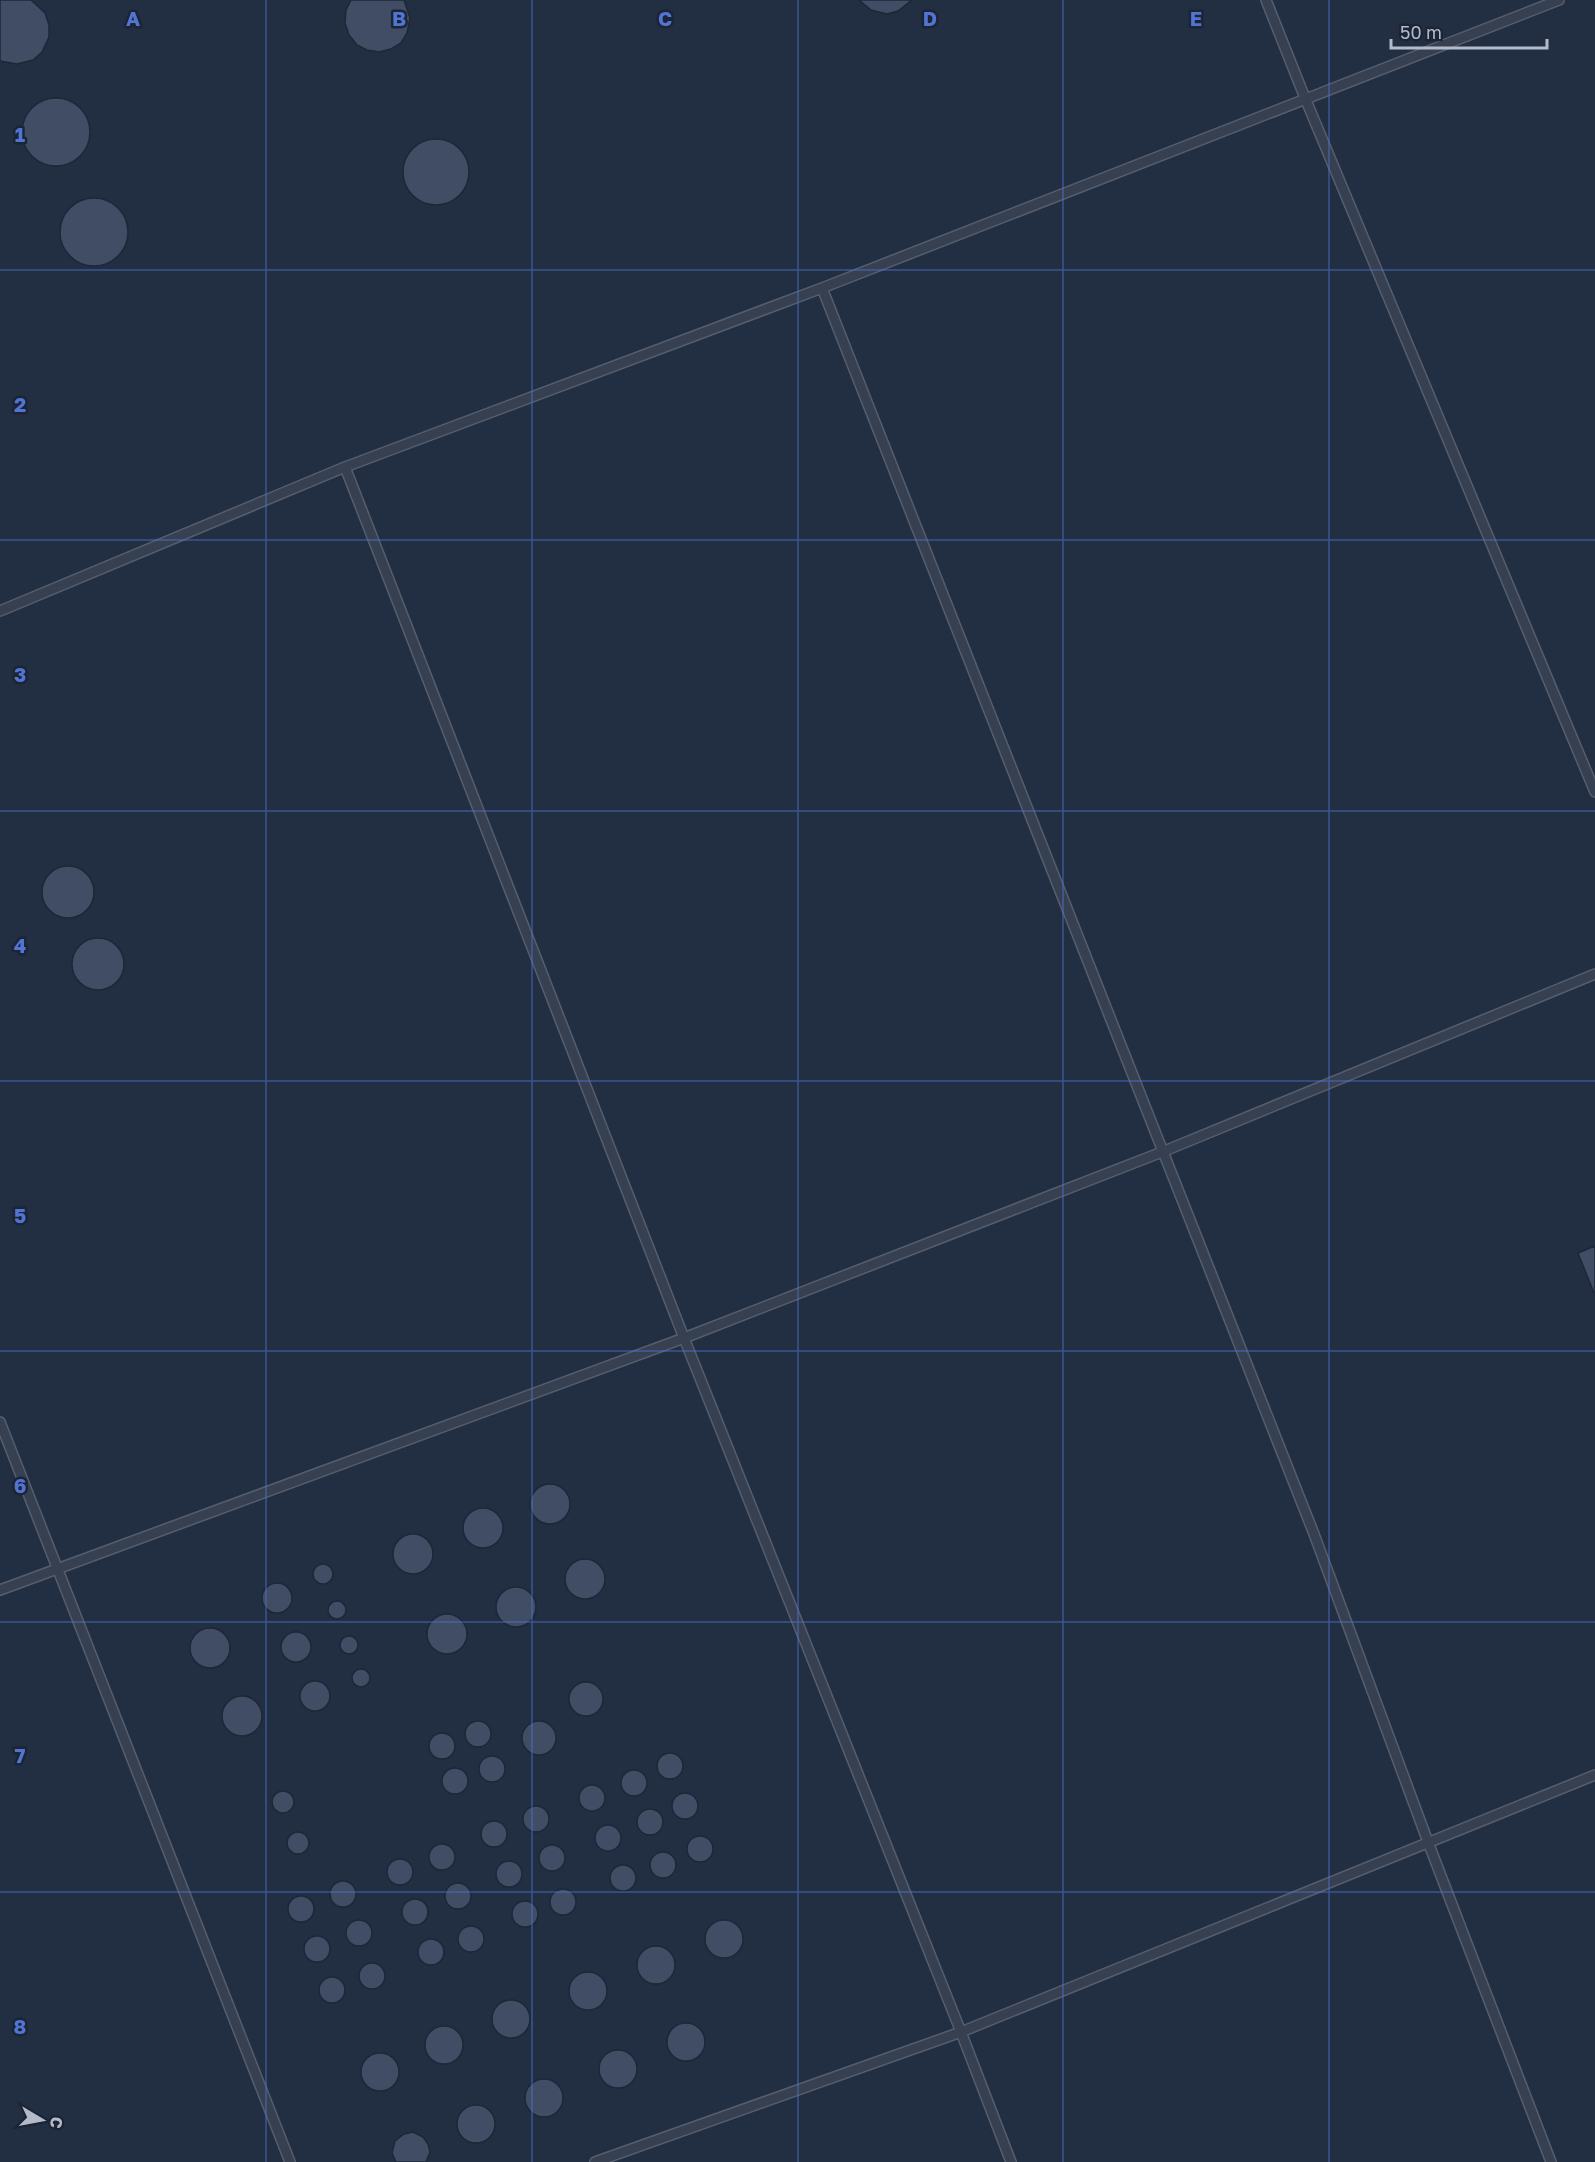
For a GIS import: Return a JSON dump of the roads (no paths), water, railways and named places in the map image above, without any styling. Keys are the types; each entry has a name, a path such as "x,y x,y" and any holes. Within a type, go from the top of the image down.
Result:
{"lane":[{"path":"1266,0 1595,792"},
{"path":"0,611 345,467 822,288 1559,0"},
{"path":"822,288 1314,1534 1428,1842 1551,2162"},
{"path":"345,467 684,1338 1011,2162"},
{"path":"0,1590 684,1338 1162,1152 1595,974"},
{"path":"0,1422 290,2162"},
{"path":"596,2162 961,2032 1595,1775"}]}
